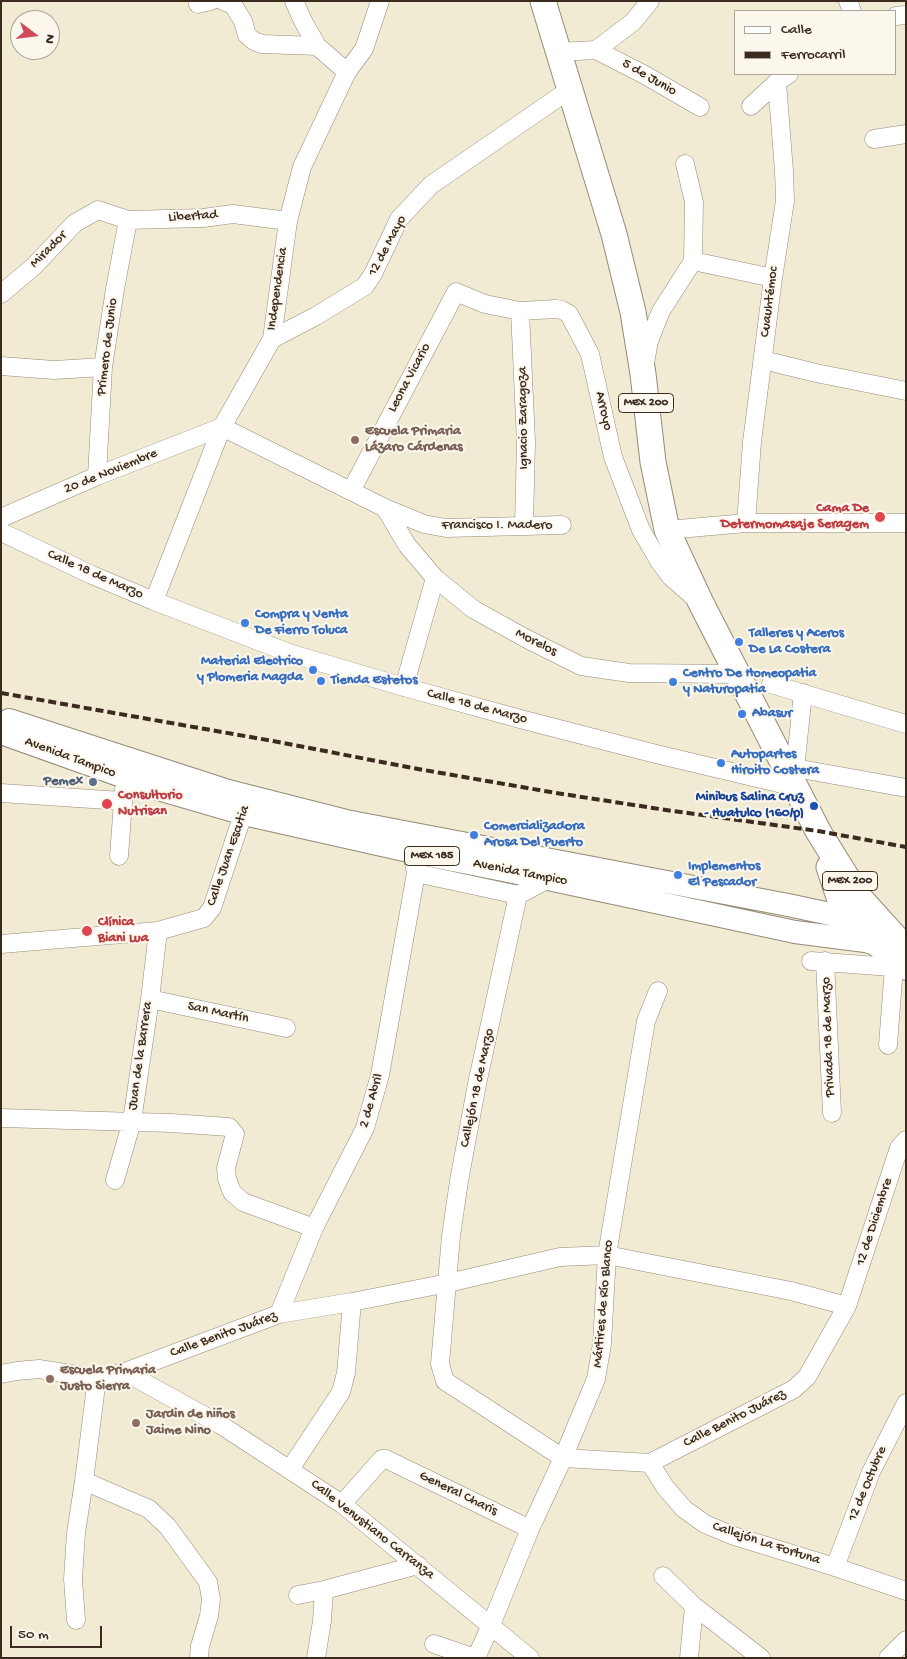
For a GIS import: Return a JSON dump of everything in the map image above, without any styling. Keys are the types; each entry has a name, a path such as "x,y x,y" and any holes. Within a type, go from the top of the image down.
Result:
{"highway":[{"name":"MEX 200","path":"543,1 614,234 633,312 643,374 652,462 667,530 701,603 791,774 818,830 859,897 897,950"},
{"name":"MEX 200","path":"818,830 834,885 849,918 897,950"}],"main road":[{"name":"Avenida Tampico","path":"1,717 127,768"},
{"name":"Avenida Tampico","path":"1,733 127,768 228,791 246,805 414,862 548,879 795,932 897,950"},
{"name":"Avenida Tampico","path":"246,805 346,821 849,918"}],"street":[{"path":"223,1 233,5 243,21 247,34 254,41 262,44 317,46"},
{"path":"294,1 317,46 347,72"},
{"name":"Independencia","path":"154,601 222,427 272,339 288,221 302,167 347,72 364,49 380,1"},
{"path":"558,52 596,50 633,22 650,1"},
{"name":"5 de Junio","path":"596,50 638,71 700,108"},
{"path":"751,106 783,78"},
{"name":"Cuauhtémoc","path":"746,523 752,442 772,278 785,201 783,78"},
{"name":"12 de Mayo","path":"272,339 316,316 365,286 373,274 399,219 431,185 569,90"},
{"path":"874,139 906,134"},
{"path":"643,374 649,341 655,323 661,310 693,261 694,202 685,164"},
{"name":"Libertad","path":"98,210 128,220 203,218 233,214 288,221"},
{"name":"Mirador","path":"1,294 33,267 75,223 98,210"},
{"name":"Primero de Junio","path":"98,476 103,367 128,220"},
{"path":"693,261 772,278"},
{"name":"Arroyo","path":"456,292 485,304 520,311 556,309 569,314 590,354 613,457 641,530 659,561 671,577 701,603"},
{"name":"Leona Vicario","path":"351,491 456,292"},
{"name":"Ignacio Zaragoza","path":"520,311 526,442 524,525"},
{"path":"763,360 906,391"},
{"path":"1,366 54,370 103,367"},
{"path":"222,427 351,491"},
{"name":"20 de Noviembre","path":"1,518 98,476 222,427"},
{"name":"Francisco I. Madero","path":"351,491 424,524 446,528 562,525"},
{"name":"Morelos","path":"385,508 407,545 435,578 473,609 524,638 582,666 629,673 737,674"},
{"path":"667,530 746,523 906,523"},
{"name":"Calle 18 de Marzo","path":"1,532 92,575 154,601 292,654 404,687 647,752 791,774 906,788"},
{"path":"404,687 435,578"},
{"path":"771,684 906,724"},
{"path":"791,774 803,693"},
{"path":"119,856 122,801 127,768"},
{"path":"1,793 122,801"},
{"name":"Calle Juan Escutia","path":"1,944 158,930 204,918 212,908 246,805"},
{"path":"414,862 518,895 548,879"},
{"name":"2 de Abril","path":"279,1314 314,1228 365,1128 380,1075 414,862"},
{"name":"Callejón 18 de Marzo","path":"448,1283 451,1236 467,1134 518,895"},
{"name":"Juan de la Barrera","path":"115,1180 132,1121 158,930"},
{"path":"888,1045 897,950"},
{"name":"Privada 18 de Marzo","path":"832,1113 818,961 897,950"},
{"name":"Mártires de Río Blanco","path":"476,1658 596,1379 602,1344 607,1255 646,1021 658,991"},
{"name":"San Martín","path":"150,999 286,1028"},
{"path":"1,1118 132,1121 229,1127 235,1134 226,1168 227,1179 232,1192 243,1202 256,1208 314,1228"},
{"name":"12 de Diciembre","path":"846,1306 899,1148 906,1140"},
{"name":"Calle Benito Juárez","path":"1,1374 17,1370 39,1369 97,1378 125,1372 279,1314 448,1283 560,1257 607,1255 791,1291 846,1306 807,1377 794,1389 650,1464"},
{"path":"448,1283 440,1364 445,1381 563,1458 650,1464"},
{"path":"290,1469 341,1392 346,1373 352,1302"},
{"name":"Calle Venustiano Carranza","path":"125,1372 221,1425 342,1504 530,1658"},
{"path":"76,1620 73,1579 76,1533 97,1378"},
{"name":"12 de Octubre","path":"835,1567 871,1472 906,1403"},
{"name":"General Charis","path":"342,1504 382,1459 386,1459 530,1529"},
{"name":"Callejón La Fortuna","path":"650,1464 665,1488 684,1509 705,1524 734,1536 906,1591"},
{"path":"84,1482 149,1509 168,1527 208,1582 211,1599 199,1658"},
{"path":"298,1595 418,1565"},
{"path":"663,1576 694,1606 761,1658"},
{"path":"316,1658 322,1621 324,1590"},
{"path":"689,1658 694,1606"},
{"path":"888,1658 906,1640"},
{"path":"434,1644 476,1658"}],"railway":[{"path":"1,693 556,793 818,831 906,847"}],"place":[{"name":"Escuela Primaria Lázaro Cárdenas","path":"355,440"},
{"name":"Cama De Determomasaje Seragem","path":"880,517"},
{"name":"Compra y Venta De Fierro Toluca","path":"245,623"},
{"name":"Talleres y Aceros De La Costera","path":"739,642"},
{"name":"Material Electrico y Plomeria Magda","path":"313,670"},
{"name":"Tienda Estetos","path":"321,681"},
{"name":"Centro De Homeopatia y Naturopatia","path":"673,682"},
{"name":"Abasur","path":"742,714"},
{"name":"Autopartes Hiroito Costera","path":"721,763"},
{"name":"Pemex","path":"93,782"},
{"name":"Consultorio Nutrisan","path":"107,804"},
{"name":"Minibus Salina Cruz - Huatulco (160/p)","path":"814,806"},
{"name":"Comercializadora Arosa Del Puerto","path":"474,835"},
{"name":"Implementos El Pescador","path":"678,875"},
{"name":"Clínica Biani Lua","path":"87,931"},
{"name":"Escuela Primaria Justo Sierra","path":"50,1379"},
{"name":"Jardin de niños Jaime Nino","path":"136,1423"}]}
